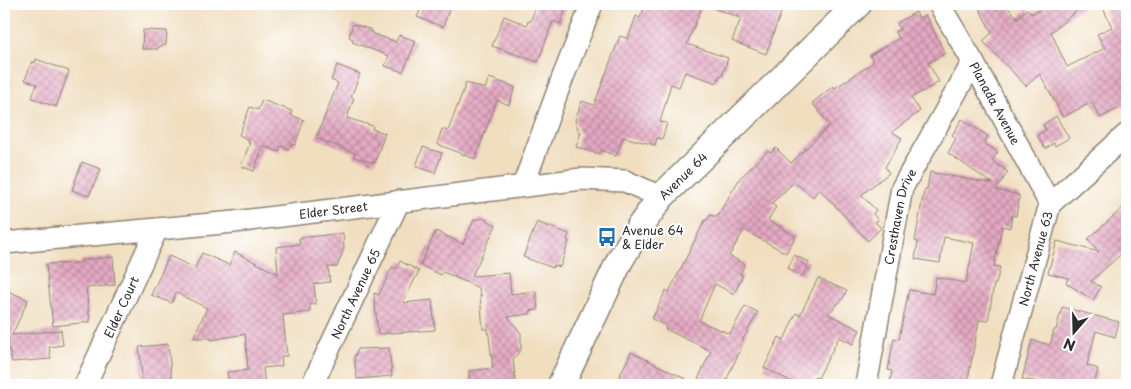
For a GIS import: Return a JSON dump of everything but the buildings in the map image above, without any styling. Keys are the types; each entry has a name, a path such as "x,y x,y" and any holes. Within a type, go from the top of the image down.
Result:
{"street":[{"path":"523,186 592,4"},
{"name":"Avenue 64","path":"561,385 620,260 661,197 858,4"},
{"name":"Planada Avenue","path":"939,4 973,62 1050,204"},
{"name":"Cresthaven Drive","path":"866,385 902,188 973,62"},
{"name":"North Avenue 63","path":"1001,385 1050,204 1127,134"},
{"name":"Elder Street","path":"4,243 234,222 582,178 625,181 661,197"},
{"name":"North Avenue 65","path":"312,385 399,201"},
{"name":"Elder Court","path":"85,385 157,229"}],"place":[{"name":"Avenue 64 & Elder","path":"607,237"}]}
